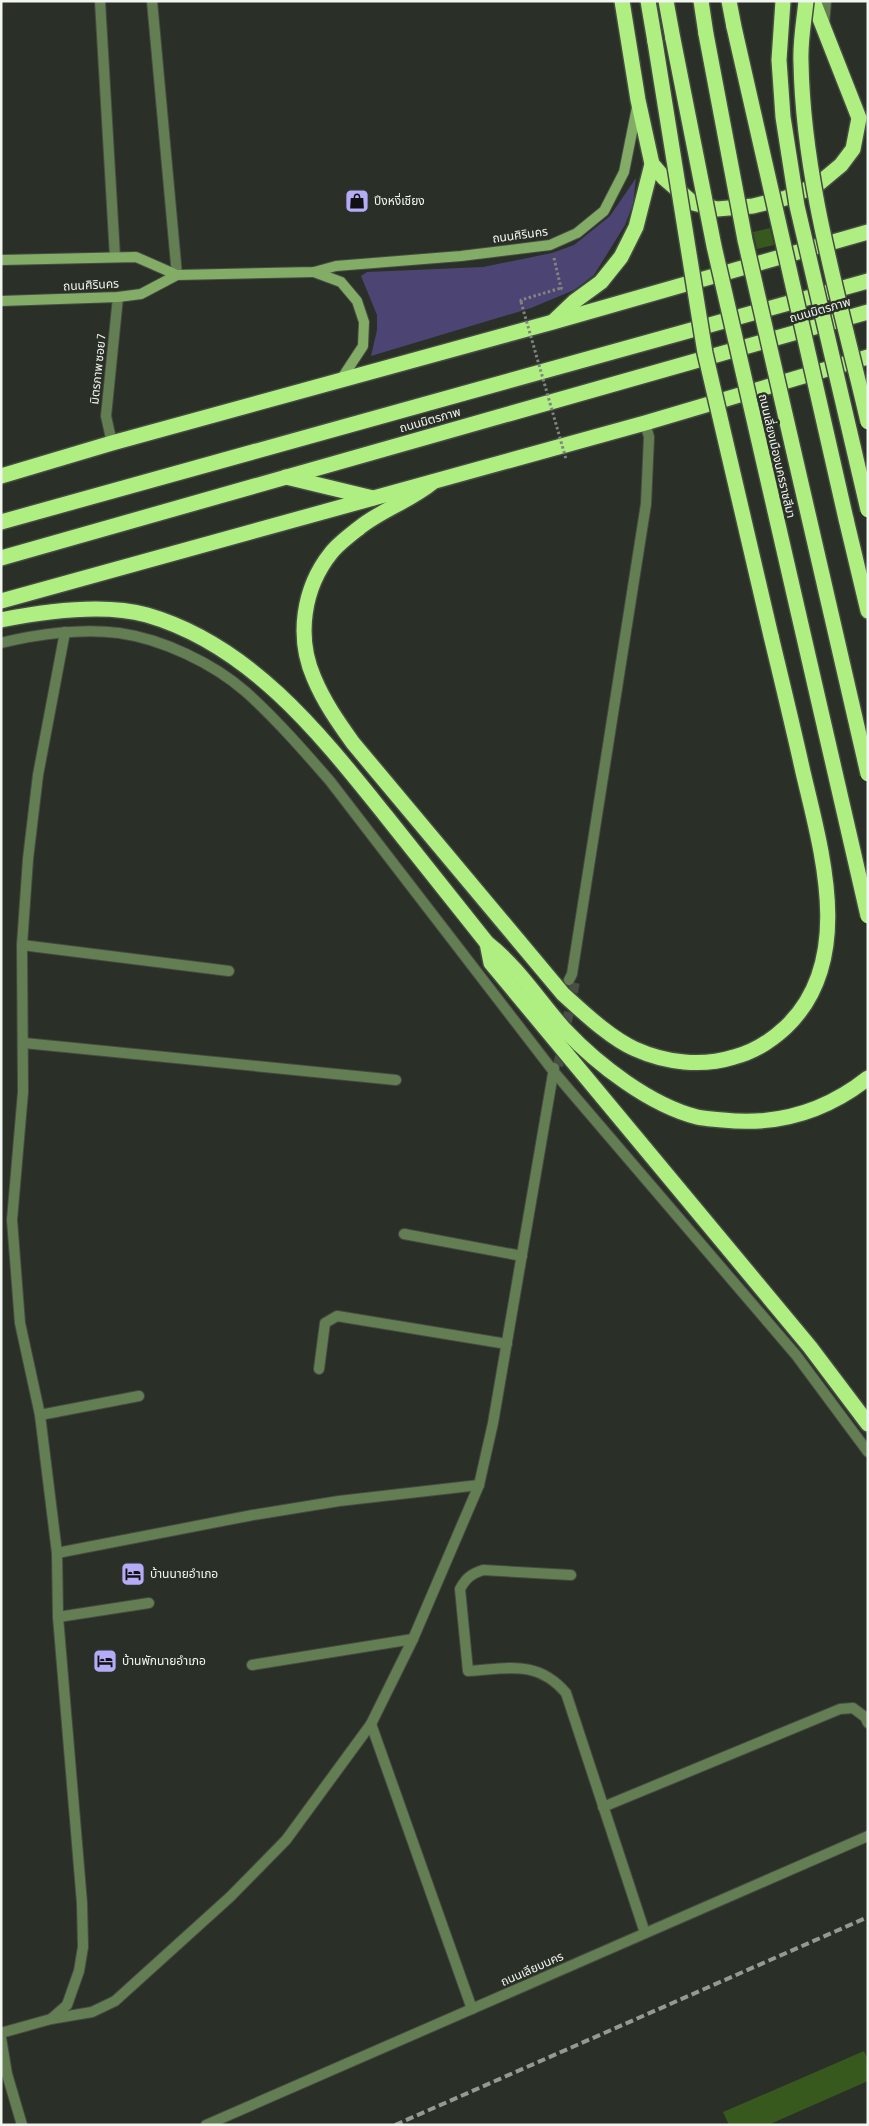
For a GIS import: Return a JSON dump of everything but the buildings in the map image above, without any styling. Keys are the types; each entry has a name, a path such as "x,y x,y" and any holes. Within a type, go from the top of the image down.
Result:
{"highway":[{"path":"553,322 575,301 601,282 621,257 636,227 652,164 638,100 622,1"},
{"path":"433,482 417,495 360,526 331,552 314,580 306,608 304,643 313,676 328,706 353,743 563,994 597,1024 634,1048 676,1062 716,1062 747,1054 773,1039 796,1018 812,993 824,962 828,925 826,880 816,825 705,353 648,1"},
{"name":"ถนนเลี่ยงเมืองนครราชสีมา","path":"666,1 714,246 868,916"},
{"name":"ถนนเลี่ยงเมืองนครราชสีมา","path":"701,1 745,240 868,774"},
{"path":"730,1 734,27 868,611"},
{"path":"783,1 779,60 783,117 797,206 868,510"},
{"path":"806,1 801,60 804,117 816,200 868,422"},
{"path":"652,164 664,178 693,203 717,209 752,206 786,198 818,185 841,165 853,149 859,118 813,1"},
{"path":"1,476 112,443 553,322 866,233"},
{"name":"ถนนมิตรภาพ","path":"1,522 868,281"},
{"name":"ถนนมิตรภาพ","path":"1,558 868,312"},
{"path":"1,601 645,423 868,357"},
{"path":"284,477 374,498"},
{"path":"1,620 35,613 93,608 146,615 199,634 241,661 276,691 358,782 487,943 502,954 566,1031 621,1080 659,1103 697,1117 745,1122 776,1120 815,1109 848,1094 868,1078"},
{"path":"487,943 491,963 810,1347 868,1424"}],"street":[{"path":"100,1 115,257"},
{"path":"152,1 177,275"},
{"path":"824,28 826,1"},
{"name":"ถนนศิรินคร","path":"1,260 136,257 177,275 314,272 336,266 460,256 550,245 577,233 604,211 624,172 638,100"},
{"name":"ถนนศิรินคร","path":"314,272 341,282 357,301 364,322 363,346 340,380"},
{"name":"ถนนศิรินคร","path":"1,301 118,297 141,294 177,275"},
{"name":"มิตรภาพ ซอย 7","path":"112,443 106,416 118,297"},
{"path":"572,979 646,504 649,437 645,423"},
{"path":"51,2019 67,2005 79,1971 83,1947 82,1902 58,1617 57,1553 40,1415 20,1323 12,1220 23,1092 22,945 28,859 38,775 65,632"},
{"path":"1,643 65,632 118,633 166,646 209,666 245,691 290,736 330,781 555,1067 796,1355 868,1452"},
{"path":"22,945 229,971"},
{"path":"24,1043 396,1080"},
{"path":"1,2033 51,2019 92,2012 115,2001 158,1965 230,1898 286,1840 371,1724 414,1638 479,1485 493,1423 555,1067"},
{"path":"404,1234 522,1256"},
{"path":"319,1369 325,1323 337,1316 507,1344"},
{"path":"40,1415 139,1396"},
{"path":"57,1553 253,1515 339,1502 479,1485"},
{"path":"571,1575 483,1570 473,1573 465,1580 460,1589 468,1671 524,1668 539,1671 559,1685 566,1693 645,1933"},
{"path":"58,1617 149,1603"},
{"path":"252,1665 414,1638"},
{"path":"603,1807 840,1709 853,1708 860,1712 868,1723"},
{"path":"371,1724 472,2009"},
{"name":"ถนนเลียบนคร","path":"206,2125 868,1836"},
{"path":"1,2038 7,2074 22,2125"}],"path":[{"path":"550,245 561,288 575,301"},
{"path":"561,288 521,300 521,302 566,459"}],"shaded area":[{"path":"636,178 633,204 625,225 594,275 574,290 531,308 371,356 377,330 377,315 361,276 367,272 483,267 552,253 574,245 610,216"}],"tunnel":[{"path":"558,1066 575,982"}],"railway":[{"path":"395,2125 868,1917"}],"place":[{"name":"ปึงหงี่เชียง","path":"357,201"},
{"name":"บ้านนายอำเภอ","path":"133,1574"},
{"name":"บ้านพักนายอำเภอ","path":"105,1661"}]}
